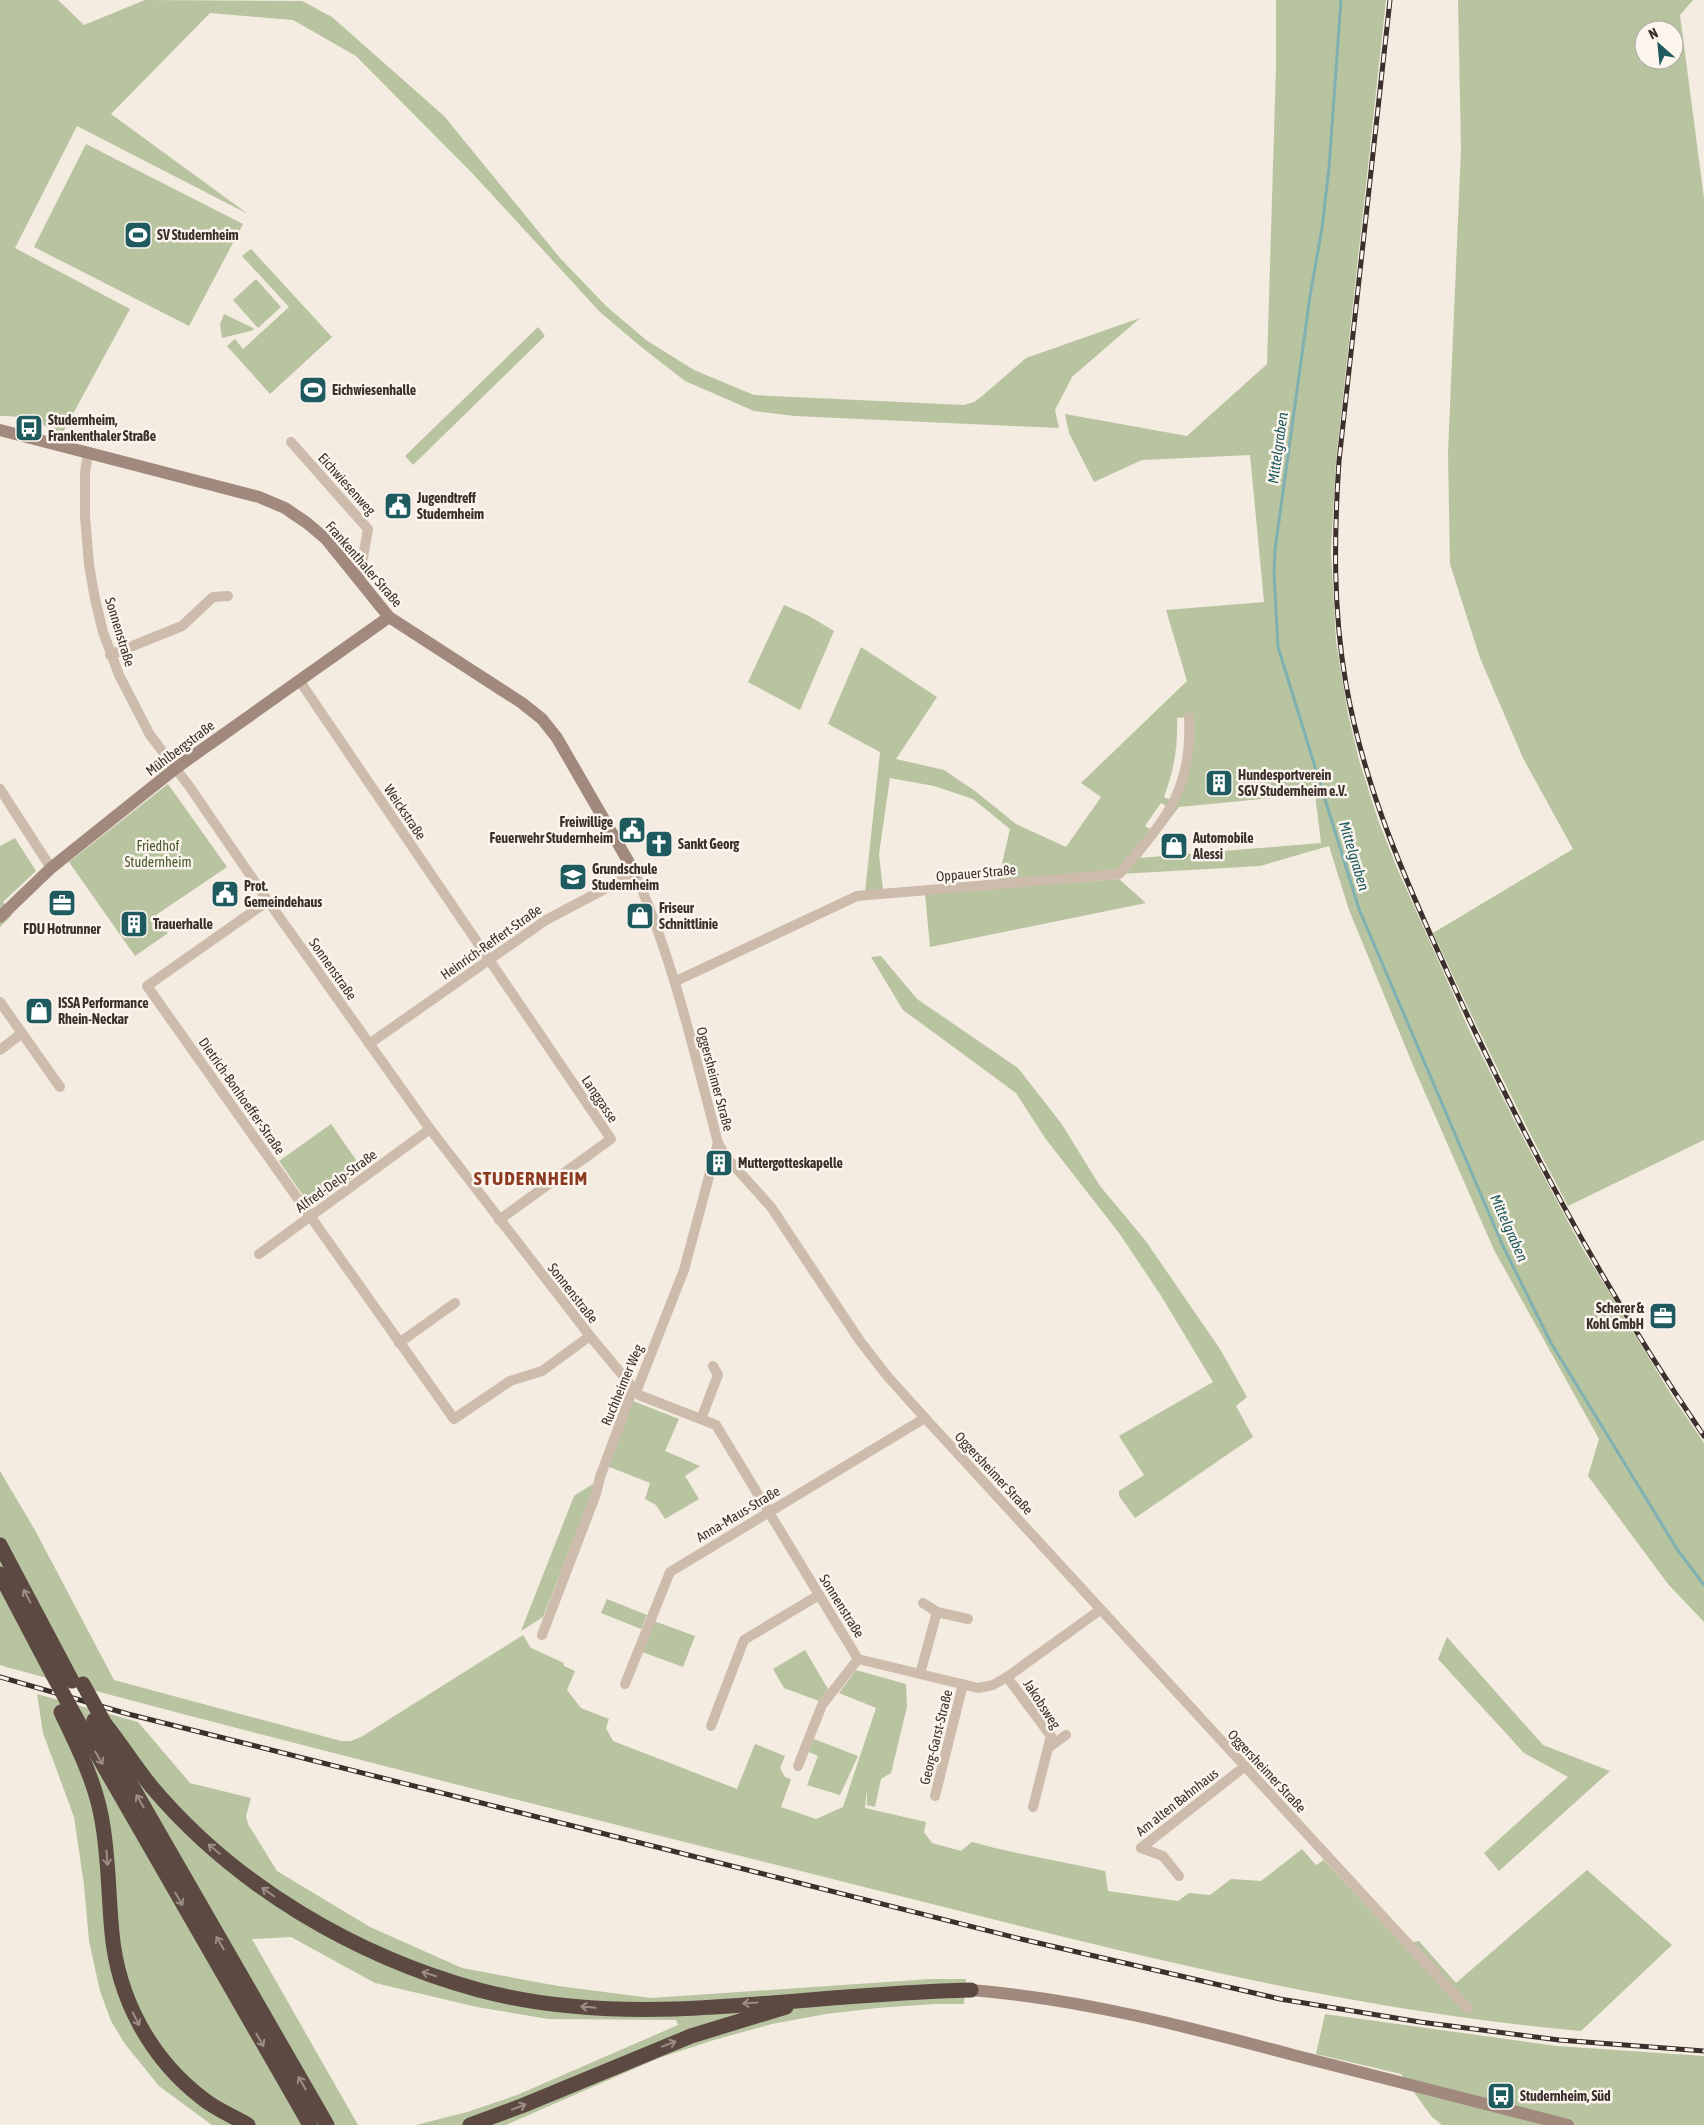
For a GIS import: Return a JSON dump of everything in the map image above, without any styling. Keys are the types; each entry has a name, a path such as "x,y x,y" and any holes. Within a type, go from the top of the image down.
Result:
{"highway":[{"path":"0,1545 49,1639 100,1722 326,2125"},
{"path":"0,1574 51,1673 68,1714 101,1814 114,1953 132,2010 155,2050 174,2073 203,2099 248,2125"},
{"path":"68,1714 310,2125"},
{"path":"100,1722 152,1786 196,1833 252,1880 285,1904 354,1943 415,1970 481,1991 516,1998 595,2008 676,2009 799,2002 866,1994 971,1990"},
{"path":"470,2125 524,2105 674,2042 799,2002"}],"street":[{"name":"Frankenthaler Straße","path":"0,430 260,497 285,508 307,523 326,539 389,617 522,703 542,719 567,755 635,873"},
{"name":"Eichwiesenweg","path":"291,442 368,528 359,580"},
{"name":"Sonnenstraße","path":"88,452 85,473 85,516 89,565 95,599 110,654 129,696 146,727 430,1129 590,1336 639,1395 716,1425 858,1659 978,1688 993,1685 1008,1677 1100,1610"},
{"path":"110,654 182,626 213,598 228,596"},
{"name":"Mühlbergstraße","path":"0,917 51,868 176,768 389,617"},
{"name":"Weickstraße","path":"299,680 489,960"},
{"name":"Oppauer Straße","path":"676,981 858,896 1119,874 1153,834 1175,802 1185,776 1190,737 1189,717"},
{"path":"0,789 51,868"},
{"name":"Heinrich-Reffert-Straße","path":"369,1044 546,920 635,873"},
{"name":"Oggersheimer Straße","path":"635,873 654,915 676,981 718,1142 726,1158 771,1207 860,1341 888,1377 1100,1610 1468,2008"},
{"name":"Dietrich-Bonhoeffer-Straße","path":"268,901 147,986 454,1419 510,1381 542,1371 590,1336"},
{"name":"Langgasse","path":"489,960 611,1139 499,1220"},
{"path":"0,1002 60,1087"},
{"path":"0,1050 22,1032"},
{"name":"Alfred-Delp-Straße","path":"259,1254 430,1129"},
{"name":"Ruchheimer Weg","path":"542,1635 596,1494 600,1477 631,1394 638,1387 684,1270 718,1142"},
{"path":"399,1343 455,1303"},
{"path":"701,1419 718,1375 713,1366"},
{"name":"Anna-Maus-Straße","path":"625,1684 670,1572 925,1418"},
{"path":"711,1726 744,1640 818,1595"},
{"path":"923,1603 937,1612 968,1619"},
{"path":"920,1674 937,1612"},
{"path":"798,1766 822,1705 858,1659"},
{"name":"Jakobsweg","path":"1008,1677 1051,1736 1032,1807"},
{"name":"Georg-Garst-Straße","path":"935,1796 963,1684"},
{"name":"Jakobsweg","path":"1048,1748 1066,1735"},
{"name":"Am alten Bahnhaus","path":"1179,1876 1163,1856 1141,1848 1244,1767"},
{"path":"971,1990 1020,1994 1103,2008 1568,2125"}],"green space":[{"path":"0,0 58,0 84,25 145,0 302,1 332,17 444,116 560,258 606,306 646,340 694,370 754,395 964,405 974,402 981,397 1026,358 1140,318 1072,377 1055,410 1059,428 795,416 754,411 685,381 600,312 473,174 356,56 293,20 210,13 111,114 248,214 77,126 15,248 130,309 62,434 32,420 0,416"},
{"path":"1276,0 1386,0 1336,461 1331,551 1336,641 1348,714 1359,760 1378,820 1397,868 1470,1032 1520,1132 1581,1246 1672,1396 1704,1443 1704,1622 1668,1584 1588,1476 1599,1439 1494,1250 1415,1070 1349,910 1329,846 1260,866 998,881 1010,829 973,799 934,786 890,778 879,854 883,890 865,892 880,752 828,724 861,647 937,697 896,759 944,770 975,791 1016,824 1066,847 1101,797 1081,783 1187,681 1166,610 1264,602 1250,455 1142,460 1094,482 1069,433 1065,414 1187,436 1267,364 1276,67","holes":["1189,717 1185,776 1175,802 1164,797 1175,758 1177,718","1315,794 1321,843 1140,858 1179,807","1161,803 1171,809 1155,832 1145,826"]},
{"path":"1458,0 1693,0 1680,15 1681,20 1634,20 1634,70 1684,70 1684,46 1704,198 1704,1140 1568,1206 1499,1071 1433,933 1573,849 1523,758 1480,658 1450,564 1448,453 1461,149"},
{"name":"SV Studernheim","path":"86,144 243,224 189,326 34,247"},
{"path":"251,249 332,337 270,394 227,346 235,339 243,349 289,307 242,256"},
{"path":"256,279 281,307 258,328 233,300"},
{"path":"224,314 254,330 222,338 220,324"},
{"path":"538,327 545,336 413,465 405,456"},
{"path":"784,605 809,616 834,631 800,710 748,682"},
{"name":"Friedhof Studernheim","path":"168,784 227,867 156,915 168,933 135,956 69,862"},
{"path":"15,838 36,871 3,902 12,915 0,927 0,846"},
{"path":"1119,879 1146,903 930,947 925,894"},
{"path":"881,956 917,999 1018,1068 1061,1123 1100,1186 1145,1240 1220,1349 1247,1397 1236,1406 1253,1437 1135,1518 1119,1496 1119,1491 1144,1475 1119,1436 1213,1382 1160,1294 1119,1233 1045,1138 1016,1093 903,1010 871,957"},
{"path":"331,1124 363,1170 322,1199 312,1202 304,1197 279,1161"},
{"path":"633,1401 679,1419 665,1451 700,1466 685,1476 699,1499 665,1519 656,1505 645,1499 650,1483 607,1466"},
{"path":"0,1471 36,1532 114,1680 341,1741 351,1741 361,1737 523,1635 531,1648 564,1663 564,1666 575,1671 567,1690 581,1708 609,1719 606,1728 613,1741 737,1789 755,1744 785,1756 780,1768 785,1777 791,1779 781,1807 816,1819 843,1807 876,1708 839,1693 856,1670 906,1684 907,1707 891,1773 881,1779 875,1807 867,1805 867,1789 865,1808 926,1822 924,1832 932,1843 961,1851 972,1842 1105,1871 1108,1891 1178,1901 1189,1893 1210,1895 1231,1879 1261,1881 1302,1849 1316,1865 1324,1860 1402,1944 1419,1941 1456,1983 1587,1870 1672,1945 1581,2031 1490,2021 1400,2008 1310,1992 1131,1953 435,1779 6,1667 0,1665"},
{"path":"596,1482 543,1617 521,1631 574,1496"},
{"path":"607,1599 647,1615 641,1629 601,1613"},
{"path":"654,1621 695,1636 683,1667 642,1652"},
{"path":"1447,1637 1543,1745 1610,1771 1499,1871 1484,1853 1568,1777 1524,1753 1438,1659"},
{"path":"805,1650 828,1689 819,1701 784,1688 773,1669"},
{"path":"37,1694 138,1722 190,1783 251,1798 246,1816 248,1824 277,1871 370,1927 462,1968 558,1986 651,1998 931,1979 966,1979 964,2004 877,2008 826,2014 772,2024 659,2058 506,2125 416,2125 467,2112 517,2095 678,2025 676,2020 548,2019 477,2007 375,1983 291,1937 252,1939 358,2125 212,2125 159,2086 125,2044 111,2021 100,1991 89,1941 84,1885 74,1817 43,1733"},
{"path":"814,1739 858,1756 840,1795 807,1785 818,1756 809,1752"},
{"path":"1325,2014 1557,2046 1704,2056 1704,2125 1442,2125 1431,2116 1401,2074 1316,2054"}],"waterway":[{"name":"Mittelgraben","path":"1341,0 1329,168 1322,228 1310,296 1275,550 1274,574 1278,647 1359,909 1502,1244 1551,1343 1677,1549 1704,1585"}],"railway":[{"path":"1390,0 1337,489 1337,601 1342,656 1354,723 1376,798 1403,872 1451,980 1507,1098 1600,1271 1633,1327 1704,1436"},
{"path":"0,1677 128,1714 1021,1939 1280,1999 1420,2022 1559,2040 1704,2051"}],"place":[{"name":"SV Studernheim","path":"138,235"},
{"name":"Eichwiesenhalle","path":"313,390"},
{"name":"Studernheim, Frankenthaler Straße","path":"29,428"},
{"name":"Jugendtreff Studernheim","path":"398,506"},
{"name":"Hundesportverein SGV Studernheim e.V.","path":"1219,783"},
{"name":"Freiwillige Feuerwehr Studernheim","path":"632,830"},
{"name":"Sankt Georg","path":"659,844"},
{"name":"Automobile Alessi","path":"1174,846"},
{"name":"Grundschule Studernheim","path":"573,877"},
{"name":"Prot. Gemeindehaus","path":"225,894"},
{"name":"FDU Hotrunner","path":"62,903"},
{"name":"Friseur Schnittlinie","path":"640,916"},
{"name":"Trauerhalle","path":"134,924"},
{"name":"ISSA Performance Rhein-Neckar","path":"39,1011"},
{"name":"Muttergotteskapelle","path":"719,1163"},
{"name":"Scherer & Kohl GmbH","path":"1663,1316"},
{"name":"Studernheim, Süd","path":"1501,2096"}],"district":[{"name":"STUDERNHEIM","path":"531,1178"}]}
